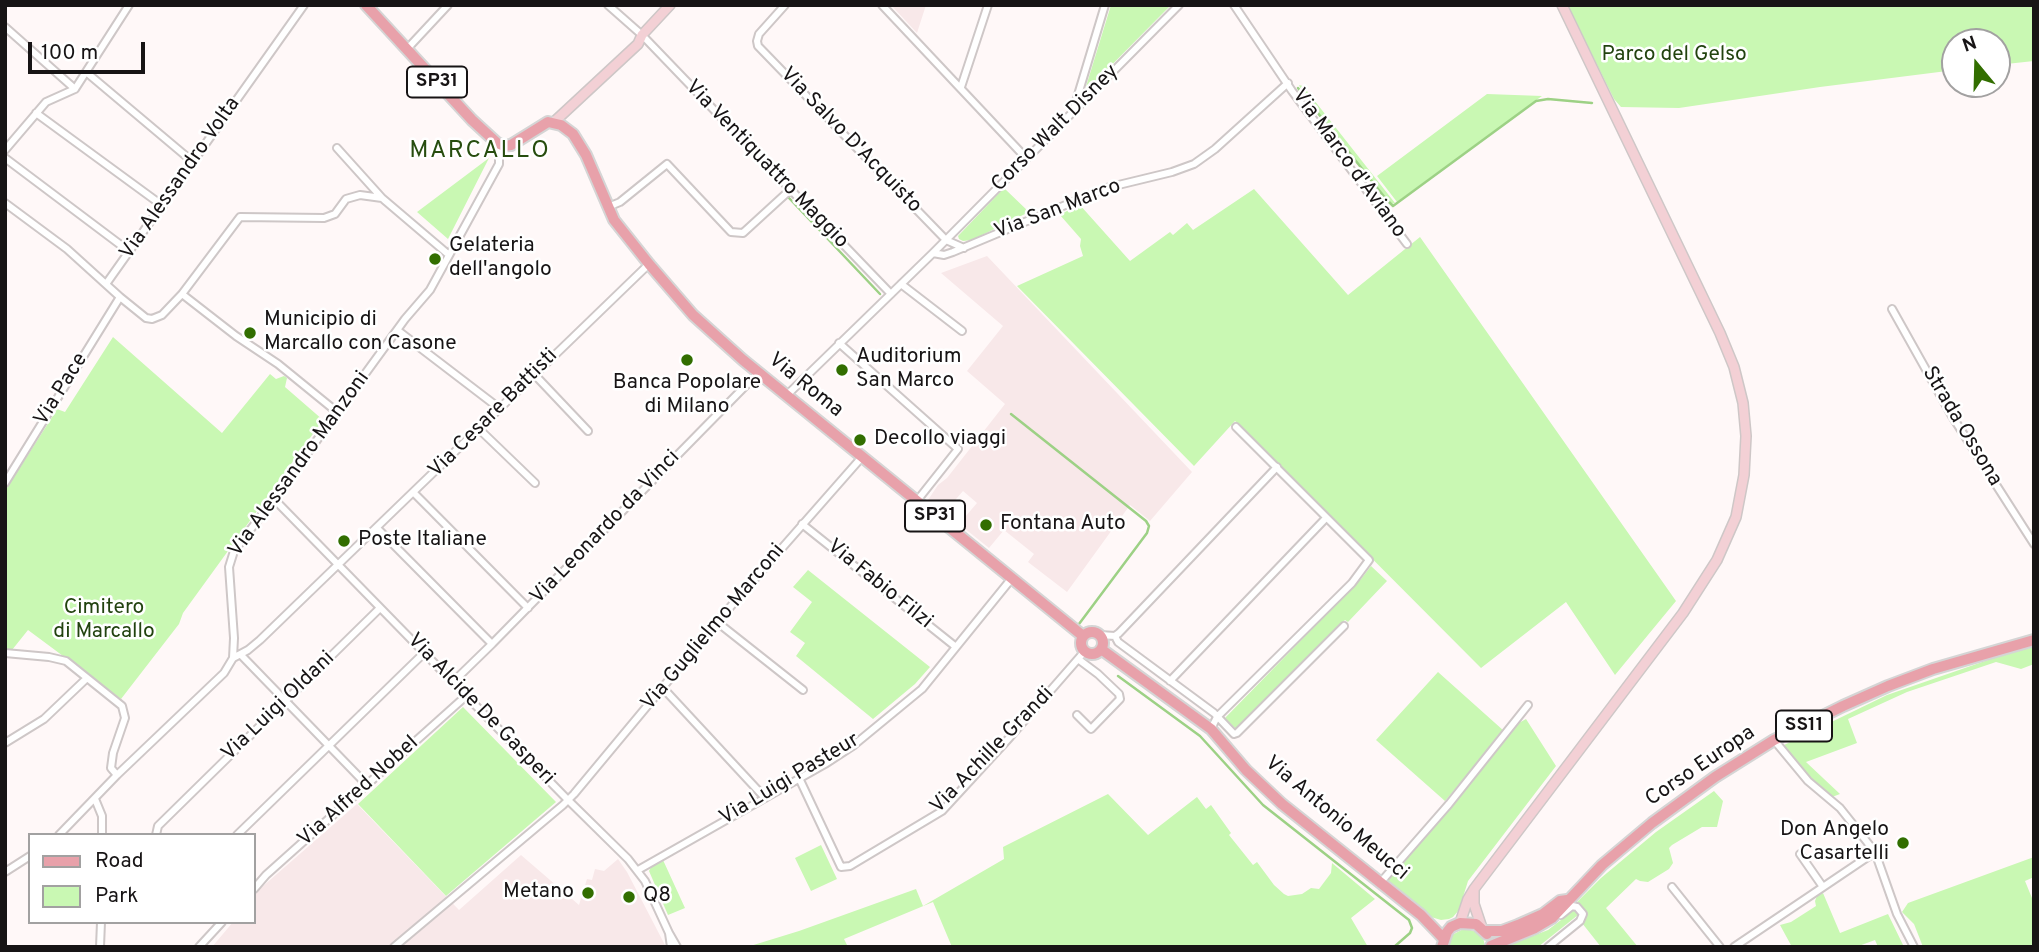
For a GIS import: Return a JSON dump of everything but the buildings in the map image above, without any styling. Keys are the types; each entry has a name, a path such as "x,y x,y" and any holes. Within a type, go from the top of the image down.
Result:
{"main road":[{"name":"SP31","path":"366,5 497,144"},
{"path":"497,144 507,146 542,125 554,122"},
{"name":"Via Roma","path":"554,122 573,134 583,149 614,220 693,315 717,338 916,502 1083,636"},
{"path":"1093,632 1100,635 1103,642 1101,649 1095,653 1081,655 1083,636 1093,632"},
{"name":"Corso Europa","path":"1491,946 1552,918 1602,865 1652,823 1714,777 1774,740 1888,686 1933,669 2034,640"},
{"name":"Via Antonio Meucci","path":"1101,649 1211,729 1276,799 1421,915 1442,942"},
{"name":"Corso Europa","path":"1483,930 1502,931 1543,914 1560,901 1567,900"},
{"name":"Via Antonio Meucci","path":"1421,915 1439,922 1459,924"},
{"name":"SS11","path":"1459,924 1468,922 1483,930 1491,946"},
{"path":"1442,942 1451,927 1459,924"}],"street":[{"path":"5,150 46,102 75,89 129,5"},
{"name":"Via Alessandro Volta","path":"106,284 304,5"},
{"path":"407,49 448,5"},
{"name":"Via Ventiquattro Maggio","path":"608,5 642,35 891,294"},
{"path":"554,122 638,44 642,35 670,5"},
{"name":"Via Salvo D'Acquisto","path":"785,5 759,34 758,46 946,240"},
{"path":"882,5 1026,158"},
{"path":"961,87 988,5"},
{"path":"1073,110 1105,5"},
{"name":"Corso Walt Disney","path":"933,253 1179,5"},
{"name":"Via Marco d'Aviano","path":"1234,5 1300,102 1407,244"},
{"path":"1459,924 1474,889 1683,613 1717,560 1736,517 1744,475 1743,403 1734,367 1562,5"},
{"path":"5,27 75,89"},
{"path":"86,72 193,162"},
{"name":"Via San Marco","path":"933,253 944,255 964,248 1106,188 1172,173 1194,164 1216,149 1288,83"},
{"path":"36,113 163,206"},
{"name":"Via Alessandro Manzoni","path":"237,656 230,558 397,330 430,290 499,164 497,144"},
{"path":"337,148 382,198 449,255"},
{"path":"5,158 130,252"},
{"path":"608,207 620,202 667,164 731,232 743,233 790,190"},
{"path":"5,203 67,249 146,318 152,319 167,310 182,294 240,218 324,219 335,214 346,199 360,195 382,198"},
{"path":"5,216 14,209"},
{"path":"946,240 964,248"},
{"path":"787,395 933,253"},
{"name":"Via Cesare Battisti","path":"61,833 117,775 224,673 237,656 248,650 414,493 649,264"},
{"path":"901,284 962,331"},
{"path":"182,294 236,336 278,364 337,412"},
{"name":"Via Pace","path":"5,483 120,297"},
{"name":"Strada Ossona","path":"1892,309 1952,416 2034,544"},
{"path":"397,330 499,408"},
{"path":"839,343 958,449 916,502"},
{"name":"Via Leonardo da Vinci","path":"453,682 759,372"},
{"path":"534,374 588,431"},
{"path":"1211,729 1217,717 1352,583 1369,560 1236,427"},
{"path":"479,429 536,484"},
{"name":"Via Guglielmo Marconi","path":"394,947 568,799 717,622 862,457"},
{"path":"1115,636 1277,467"},
{"path":"414,493 528,608"},
{"name":"Via Alcide De Gasperi","path":"274,499 638,870 677,947"},
{"path":"1170,681 1326,517"},
{"name":"Via Fabio Filzi","path":"802,524 956,647"},
{"path":"377,528 492,644"},
{"name":"Via Luigi Pasteur","path":"638,870 841,755 922,689 1012,578"},
{"name":"Via Luigi Oldani","path":"156,833 158,826 380,608"},
{"path":"717,622 803,690"},
{"path":"1115,636 1118,642 1217,717 1234,734 1344,626"},
{"path":"1100,635 1115,636"},
{"path":"5,653 66,661 114,697 124,710 124,724 113,753 111,768 117,775"},
{"path":"239,833 424,653"},
{"name":"Via Achille Grandi","path":"799,778 841,867 850,866 942,811 1081,655 1119,694 1120,699 1091,729 1077,715"},
{"path":"237,656 286,701 367,785"},
{"path":"5,743 44,719 88,678"},
{"path":"663,688 765,798"},
{"name":"Via Alfred Nobel","path":"256,887 466,696"},
{"path":"1380,883 1449,804 1528,705"},
{"path":"1774,740 1808,781 1840,808 1875,852 1897,914 1914,947"},
{"path":"95,799 102,816 102,833"},
{"path":"1734,947 1744,944 1875,852"},
{"path":"1800,853 1823,887"},
{"path":"5,872 28,857"},
{"path":"1672,887 1720,947"},
{"path":"1474,889 1474,904 1483,930"},
{"path":"1519,934 1525,935 1545,928 1572,906 1577,907 1583,914 1580,921 1548,947"},
{"path":"100,947 101,924"},
{"path":"199,947 220,924"},
{"name":"Via Alcide De Gasperi","path":"669,933 671,947"}],"shaded area":[{"path":"891,5 926,5 917,33"},
{"path":"987,256 1192,472 1150,521 1130,505 1067,592 1028,562 1034,554 1004,530 989,548 959,524 977,503 963,491 944,513 928,500 1005,404 967,371 1003,326 941,273"},
{"path":"357,804 459,910 521,855 579,905 587,879 592,880 595,869 604,871 618,859 666,947 212,947 231,924 256,924 256,892"}],"green space":[{"path":"1111,5 1171,5 1084,93"},
{"name":"Parco del Gelso","path":"1567,5 2034,5 2034,61 2011,63 2011,28 1941,28 1941,72 1679,108 1621,107 1614,99"},
{"path":"1299,85 1303,86 1395,203 1392,204 1386,198"},
{"path":"1487,94 1542,96 1397,202 1377,176"},
{"path":"489,158 448,239 417,212"},
{"path":"1004,188 1029,212 972,240 959,239 958,236"},
{"path":"1254,189 1348,295 1420,237 1676,601 1615,675 1566,602 1481,668 1235,421 1194,466 1017,286 1083,256 1081,239 1060,215 1079,204 1130,261 1170,232 1173,235 1187,223 1193,230"},
{"name":"Cimitero di Marcallo","path":"113,337 222,433 270,374 276,379 284,376 287,378 285,387 323,420 183,613 179,624 121,699 28,630 12,650 5,650 5,491 57,409 65,412"},
{"path":"1371,566 1387,581 1236,729 1225,718"},
{"path":"808,570 930,667 915,684 873,719 796,656 805,643 790,632 812,602 793,587"},
{"path":"2034,647 2034,664 2021,669 1996,662 1907,692 1848,719 1857,743 1806,762 1840,794 1832,797 1813,782 1784,749 1784,745 1887,695 2011,652"},
{"path":"1438,672 1504,731 1445,801 1376,740"},
{"path":"463,707 556,802 446,896 358,804"},
{"path":"1526,719 1556,766 1468,881 1459,910 1449,919 1431,917 1386,881 1517,724"},
{"path":"1714,791 1723,801 1717,827 1702,827 1672,845 1669,848 1673,863 1669,869 1648,882 1636,879 1606,908 1638,947 1601,947 1582,923 1584,909 1576,903 1601,878 1656,832"},
{"path":"1108,794 1148,835 1197,797 1206,809 1211,805 1231,833 1229,835 1253,865 1257,862 1274,885 1288,896 1302,894 1311,888 1319,889 1331,873 1332,863 1375,899 1351,918 1368,947 952,947 933,902 844,939 848,947 747,947 916,889 923,906 1004,859 1003,847"},
{"path":"821,845 837,879 811,891 795,858"},
{"path":"2034,857 2034,877 2025,881 2034,903 2034,947 1923,947 1914,924 1902,912 1908,903"},
{"path":"663,860 685,908 668,915 649,871"},
{"path":"1823,893 1840,933 1888,914 1904,947 1878,947 1875,940 1856,947 1792,947 1780,925 1791,922 1816,906 1817,896"},
{"path":"1574,910 1578,915 1538,947 1504,947 1548,930"},
{"path":"1465,928 1479,933 1485,947 1449,947 1452,935"}],"waterway":[{"path":"1298,88 1393,206 1536,101 1548,99 1592,103"},
{"path":"789,198 880,294"},
{"path":"1011,414 1149,526 1147,533 1079,624"},
{"path":"1118,676 1200,736 1263,805 1409,920 1412,928 1410,933 1394,947"}],"place":[{"name":"Gelateria dell'angolo","path":"435,259"},
{"name":"Municipio di Marcallo con Casone","path":"250,333"},
{"name":"Banca Popolare di Milano","path":"687,360"},
{"name":"Auditorium San Marco","path":"842,370"},
{"name":"Decollo viaggi","path":"860,440"},
{"name":"Fontana Auto","path":"986,525"},
{"name":"Poste Italiane","path":"344,541"},
{"name":"Don Angelo Casartelli","path":"1903,843"},
{"name":"Metano","path":"588,893"},
{"name":"Q8","path":"629,897"}],"district":[{"name":"MARCALLO","path":"480,152"}]}
